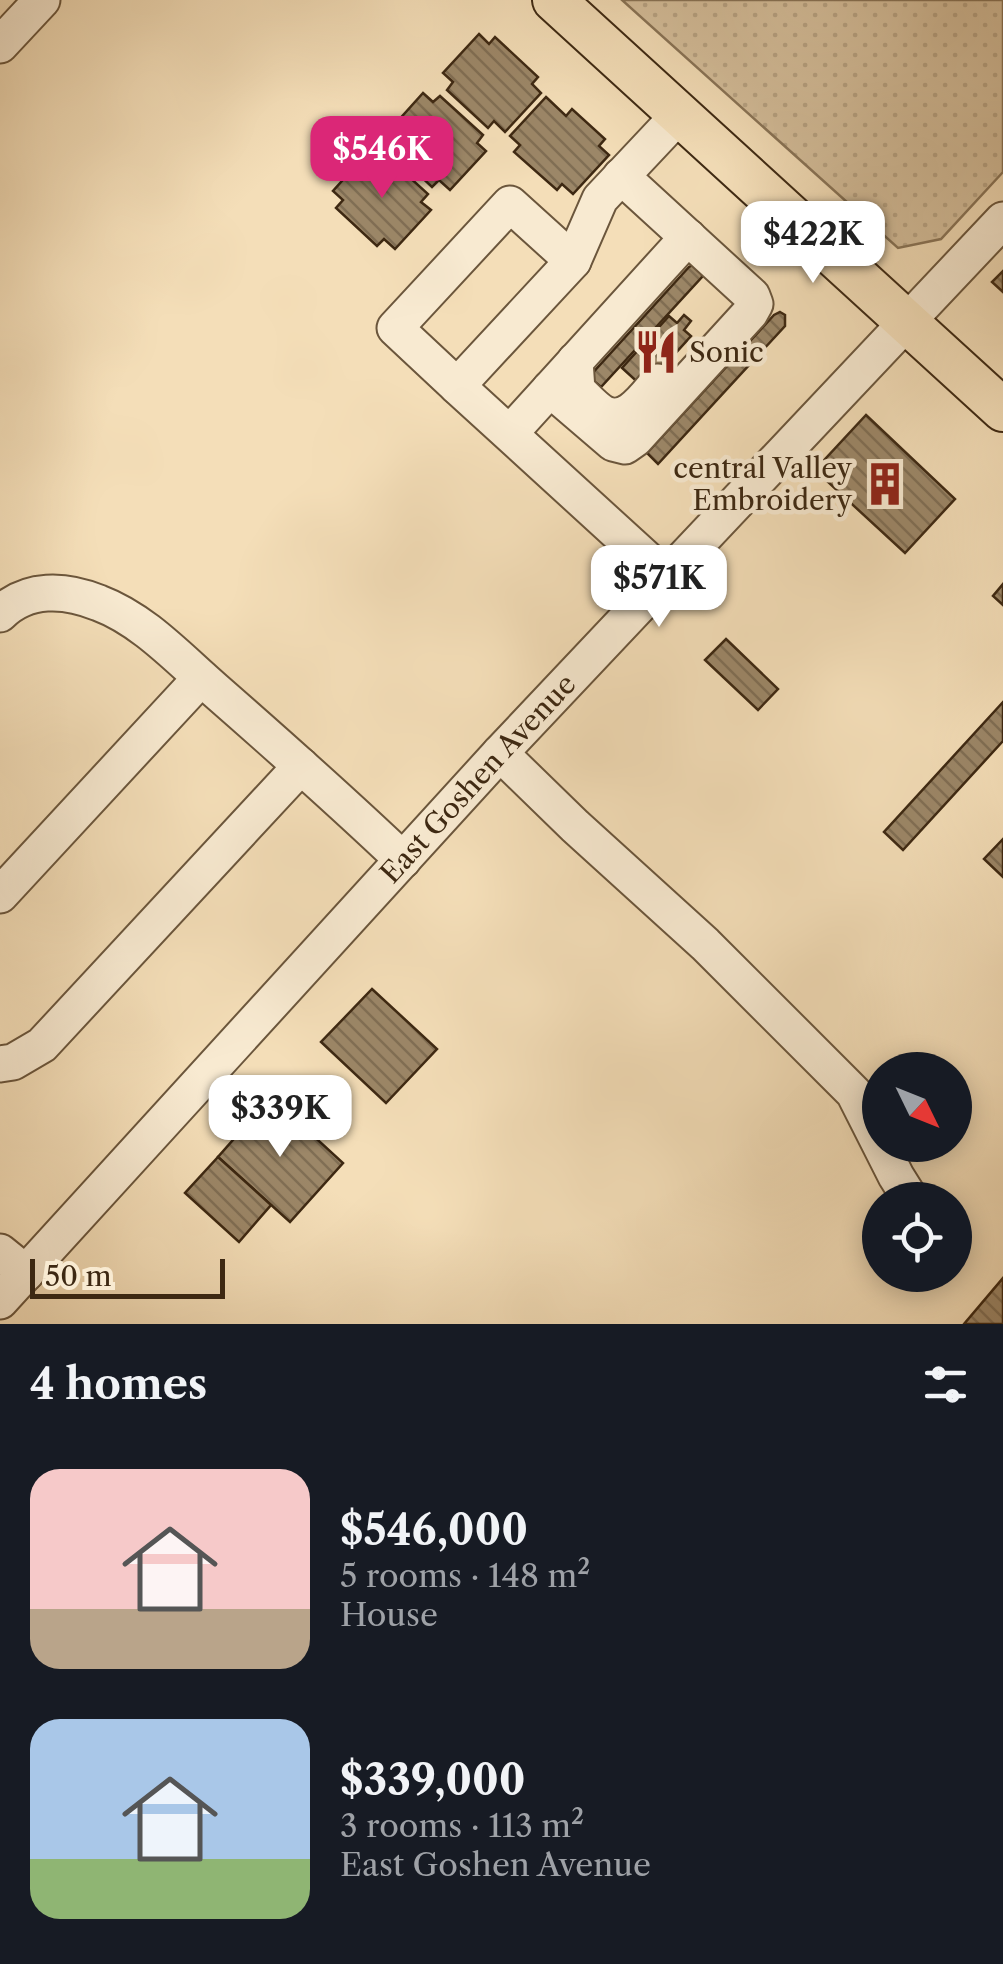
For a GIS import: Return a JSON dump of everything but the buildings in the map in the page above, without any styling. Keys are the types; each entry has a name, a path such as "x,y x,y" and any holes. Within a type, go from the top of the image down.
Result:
{"main road":[{"path":"554,0 1003,410"}],"street":[{"path":"0,45 42,0"},
{"path":"458,386 573,261 600,200 680,114"},
{"path":"550,388 613,443 625,446 750,314 755,304 752,296 621,176"},
{"path":"573,261 510,204 395,328 665,576"},
{"name":"East Goshen Avenue","path":"0,1301 13,1263 404,860 665,576 1003,220"},
{"path":"510,433 688,237"},
{"path":"575,361 576,390 606,415 621,416 634,409 733,299 736,288 732,278"},
{"path":"0,614 14,600 60,593 103,604 139,623 404,860"},
{"path":"0,895 200,678"},
{"path":"500,753 705,944 854,1093 900,1182"},
{"path":"0,1064 13,1062 42,1045 301,766"}],"shaded area":[{"path":"622,0 1003,0 1003,172 941,239 898,248"}],"place":[{"name":"Sonic","path":"656,352"},
{"name":"central Valley Embroidery","path":"885,484"}]}
